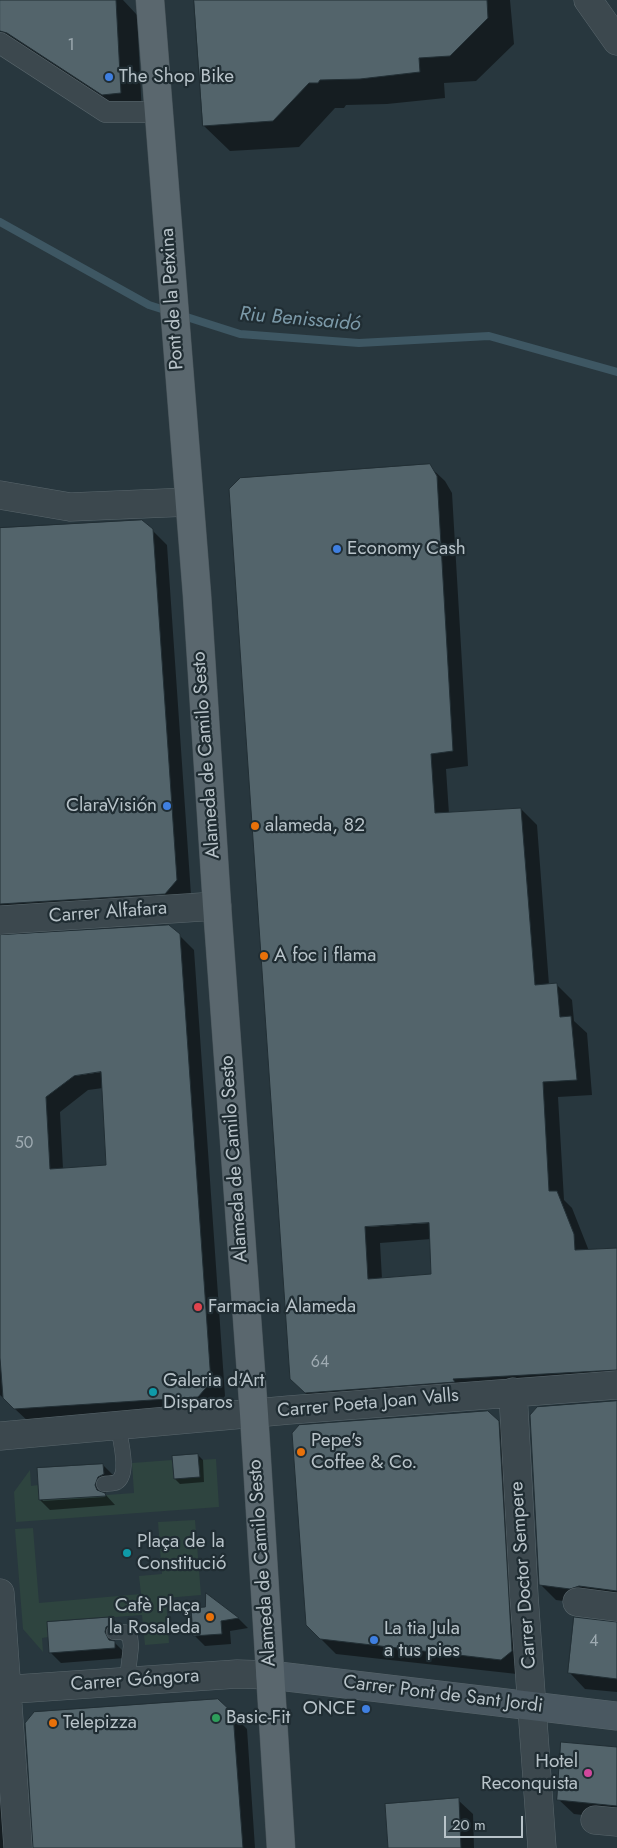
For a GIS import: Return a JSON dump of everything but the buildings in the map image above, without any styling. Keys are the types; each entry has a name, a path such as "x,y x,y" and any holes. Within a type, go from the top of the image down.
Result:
{"main road":[{"name":"Pont de la Petxina","path":"150,0 186,471"},
{"name":"Alameda de Camilo Sesto","path":"186,471 254,1414 281,1848"},
{"name":"Carrer Pont de Sant Jordi","path":"270,1675 617,1716"}],"street":[{"path":"588,0 617,41"},
{"path":"0,43 106,112 159,119"},
{"path":"0,495 70,507 189,502"},
{"name":"Carrer Alfafara","path":"0,920 217,906"},
{"name":"Carrer Poeta Joan Valls","path":"0,1436 512,1392 617,1385"},
{"name":"Carrer Doctor Sempere","path":"512,1392 523,1586 542,1848"},
{"path":"0,1593 3,1690 18,1848"},
{"path":"577,1602 617,1606"},
{"name":"Carrer Góngora","path":"3,1690 237,1674 270,1675"}],"lane":[{"path":"104,1484 116,1483 121,1478 124,1470 118,1426"},
{"path":"114,1632 124,1632 130,1637 131,1646 127,1681"}],"green space":[{"path":"216,1459 219,1507 16,1522 14,1492 30,1470 31,1486 38,1485 39,1500 134,1493 132,1463 172,1460 174,1479 199,1477 199,1460"},
{"path":"195,1520 201,1595 166,1598 169,1643 145,1645 142,1615 48,1622 48,1637 42,1638 43,1652 23,1629 15,1529 33,1528 39,1603 141,1594 139,1576 162,1574 158,1522"}],"waterway":[{"name":"Riu Benissaidó","path":"0,222 149,305 240,334 359,343 489,336 617,372"}],"place":[{"name":"The Shop Bike","path":"109,77"},
{"name":"Economy Cash","path":"337,549"},
{"name":"ClaraVisión","path":"167,806"},
{"name":"alameda, 82","path":"255,826"},
{"name":"A foc i flama","path":"264,956"},
{"name":"Farmacia Alameda","path":"198,1307"},
{"name":"Galeria d'Art Disparos","path":"153,1392"},
{"name":"Pepe's Coffee & Co.","path":"301,1452"},
{"name":"Plaça de la Constitució","path":"127,1553"},
{"name":"Cafè Plaça la Rosaleda","path":"210,1617"},
{"name":"La tia Jula a tus pies","path":"374,1640"},
{"name":"ONCE","path":"366,1709"},
{"name":"Basic-Fit","path":"216,1718"},
{"name":"Telepizza","path":"53,1723"},
{"name":"Hotel Reconquista","path":"588,1773"}]}
